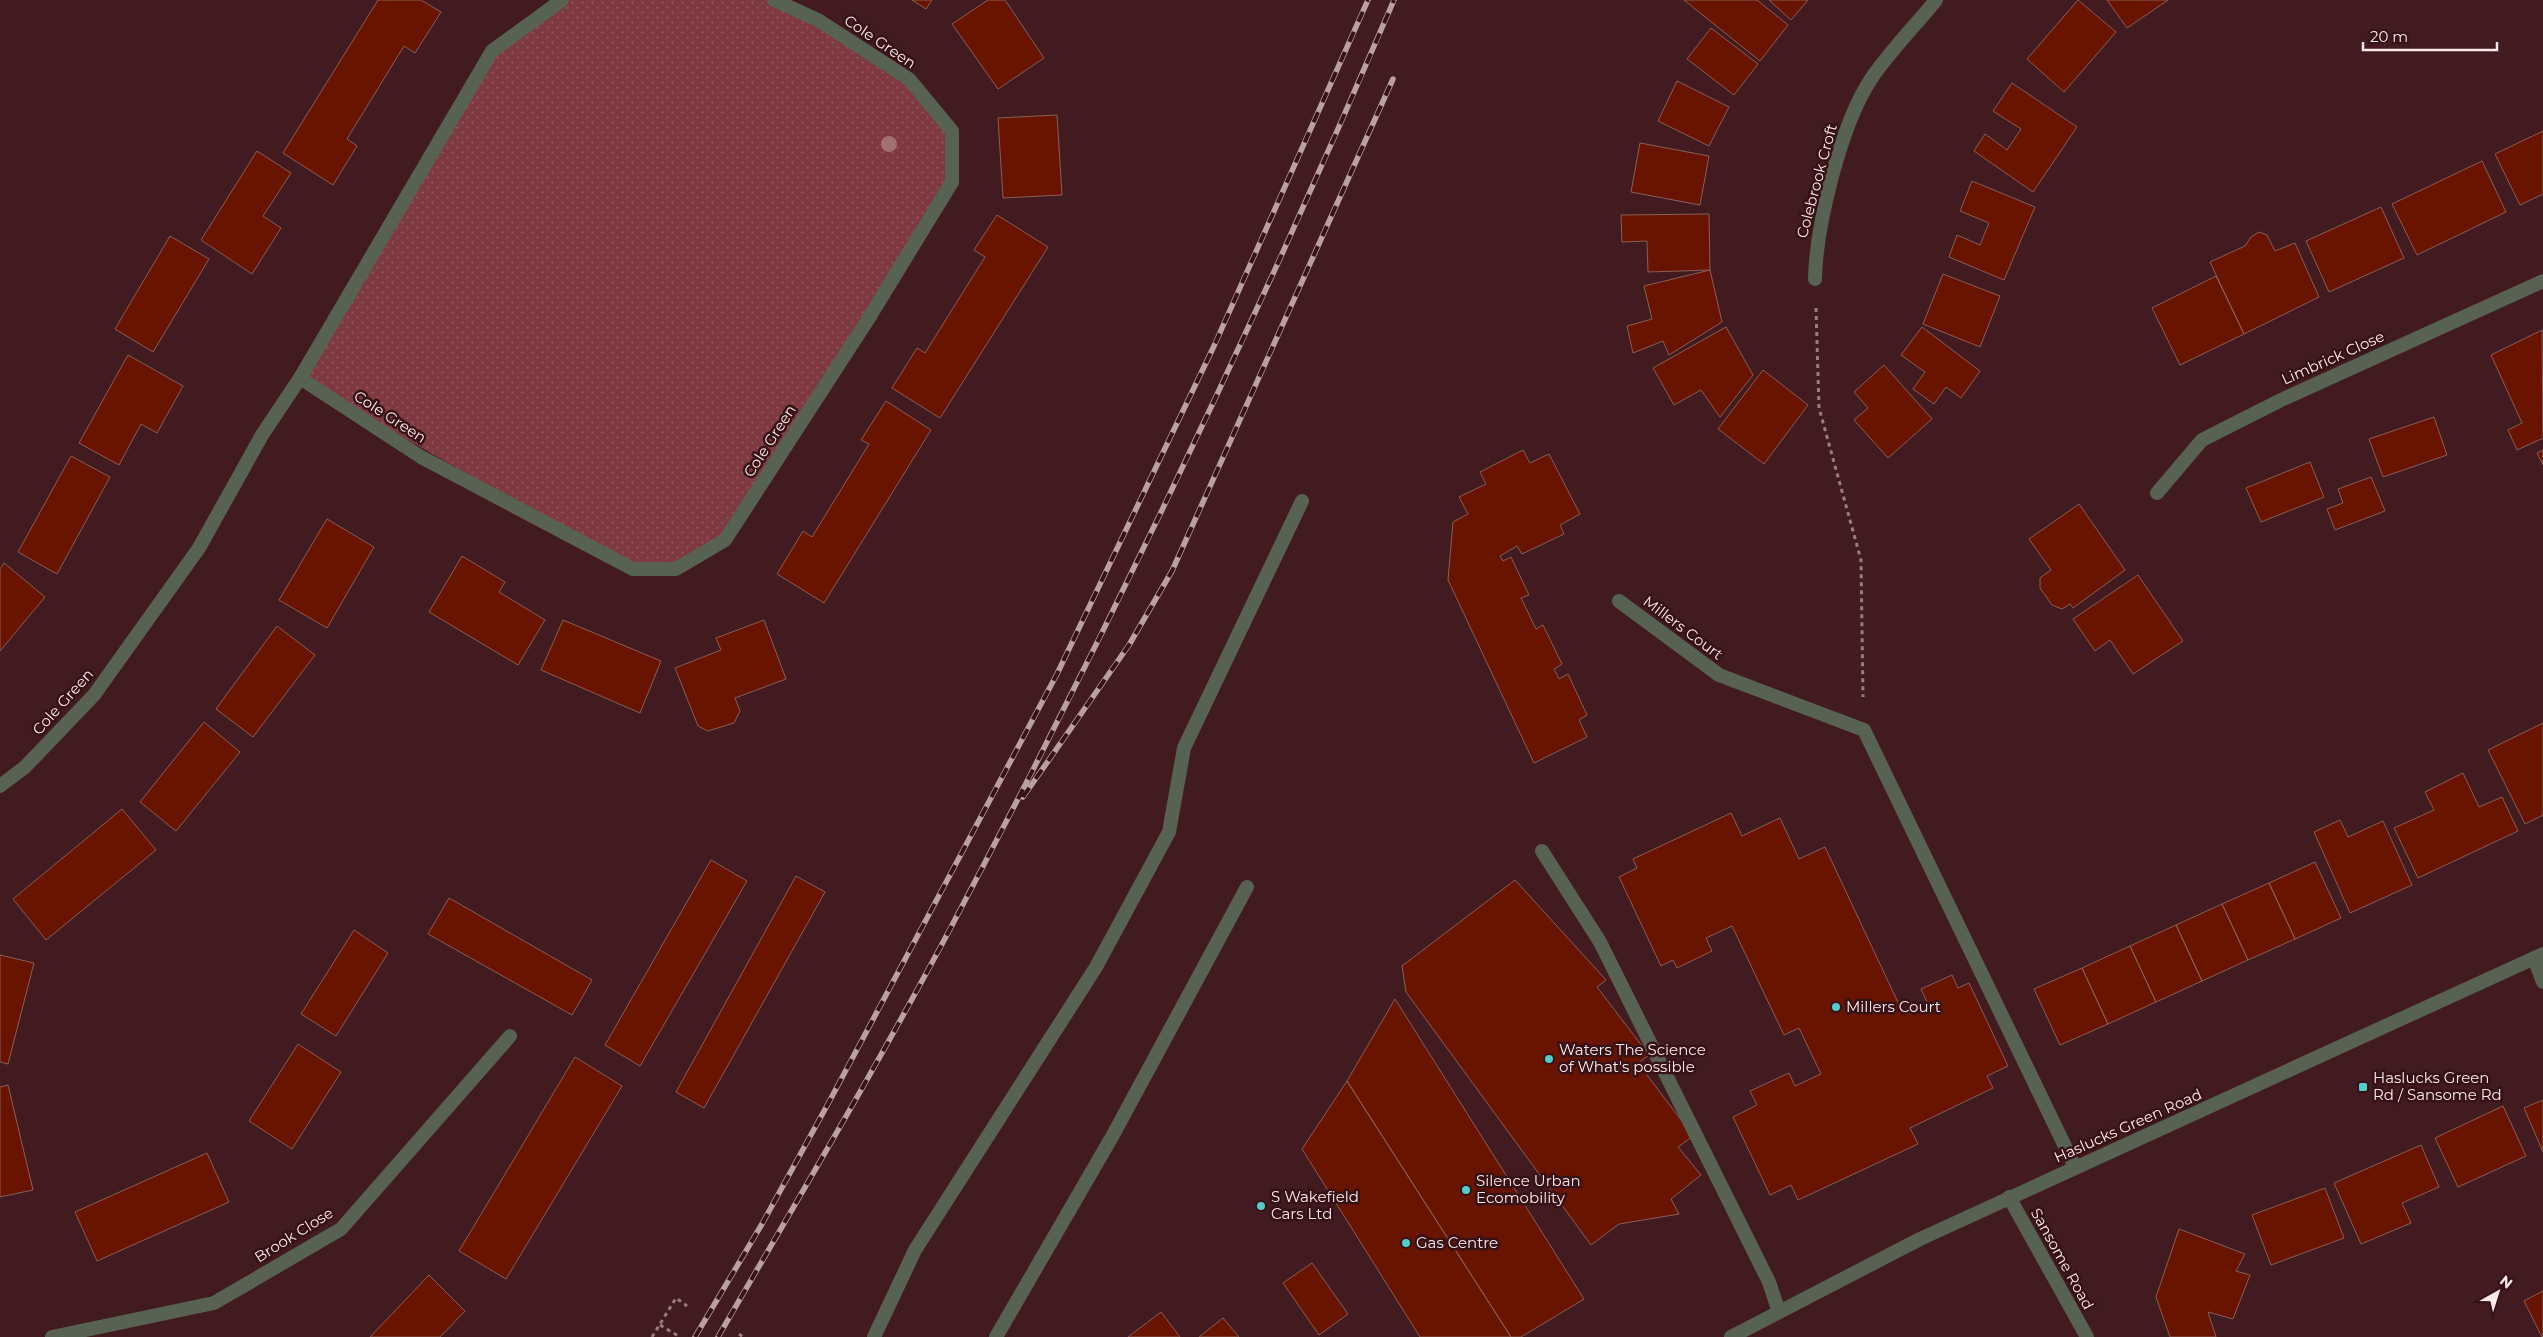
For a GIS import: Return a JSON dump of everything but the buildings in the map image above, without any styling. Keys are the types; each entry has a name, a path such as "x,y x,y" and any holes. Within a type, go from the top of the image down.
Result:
{"street":[{"name":"Cole Green","path":"0,786 25,767 94,695 198,548 262,435 300,378 492,52 562,0"},
{"name":"Cole Green","path":"300,378 421,456 633,570 676,569 725,540 867,321 952,182 952,131 909,80 818,20 774,0"},
{"name":"Colebrook Croft","path":"1815,279 1816,251 1831,183 1848,127 1870,80 1936,0"},
{"name":"Limbrick Close","path":"2156,493 2202,440 2281,400 2543,281"},
{"path":"874,1337 915,1250 1096,967 1169,832 1184,748 1302,501"},
{"name":"Millers Court","path":"1619,601 1719,675 1864,730"},
{"path":"1864,730 2075,1167"},
{"path":"1542,851 1600,942 1769,1282 1779,1312"},
{"path":"996,1337 1117,1126 1247,887"},
{"path":"2538,956 2543,982"},
{"name":"Haslucks Green Road","path":"1731,1337 1920,1239 2538,956"},
{"name":"Brook Close","path":"52,1337 214,1303 341,1229 510,1036"},
{"name":"Sansome Road","path":"2009,1197 2087,1337"}],"path":[{"path":"1815,279 1819,408 1861,560 1864,730"},
{"path":"652,1337 676,1298 687,1306"},
{"path":"660,1325 680,1337"},
{"path":"739,1334 743,1337"}],"shaded area":[{"path":"562,0 774,0 909,79 952,131 952,182 725,540 676,569 633,569 300,378 492,51"}],"railway":[{"path":"695,1337 762,1224 829,1102 1057,674 1214,346 1368,0"},
{"path":"718,1337 893,1033 1009,817 1181,470 1290,236 1394,0"},
{"path":"1023,797 1129,645 1172,571 1393,79"}],"place":[{"name":"Millers Court","path":"1836,1007"},
{"name":"Waters The Science of What's possible","path":"1549,1059"},
{"name":"Haslucks Green Rd / Sansome Rd","path":"2363,1087"},
{"name":"Silence Urban Ecomobility","path":"1466,1190"},
{"name":"S Wakefield Cars Ltd","path":"1261,1206"},
{"name":"Gas Centre","path":"1406,1243"}]}
